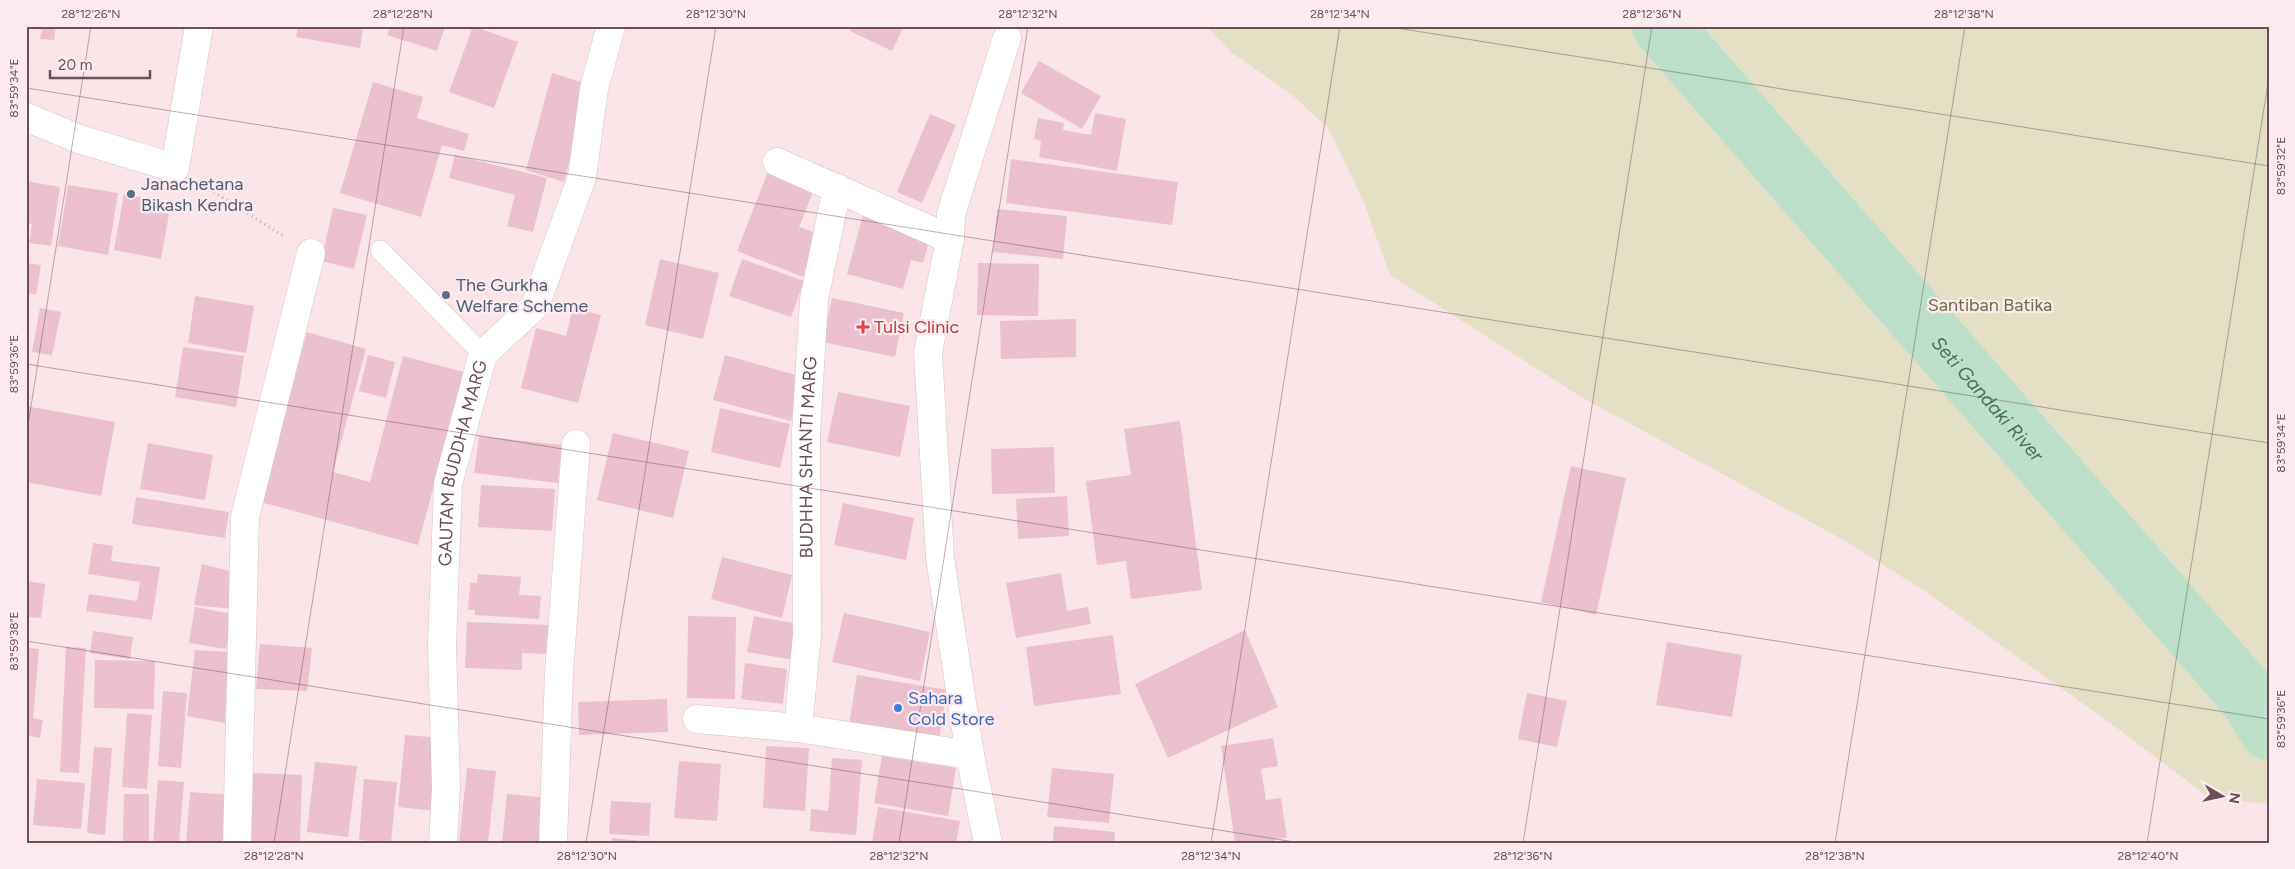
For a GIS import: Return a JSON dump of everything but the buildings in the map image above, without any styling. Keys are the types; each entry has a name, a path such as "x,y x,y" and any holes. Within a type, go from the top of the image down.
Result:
{"street":[{"path":"26,117 79,140 174,168 199,26"},
{"name":"GAUTAM BUDDHA MARG","path":"443,843 446,788 442,645 448,484 483,354 535,306 582,177 594,89 611,26"},
{"path":"988,843 970,755 940,558 928,352 950,239 951,214 1006,38"},
{"path":"777,162 950,239"},
{"name":"BUDHHA SHANTI MARG","path":"798,728 808,635 806,432 814,300 837,188"},
{"path":"237,843 245,517 311,253"},
{"path":"552,843 559,673 576,444"},
{"path":"698,719 798,728 970,755"}],"lane":[{"path":"380,250 483,354"}],"path":[{"path":"174,168 311,253"}],"green space":[{"name":"Santiban Batika","path":"1206,26 2269,26 2269,804 2210,798 2113,725 1926,592 1847,542 1581,397 1390,275 1363,200 1328,128 1291,94 1231,52"}],"waterway":[{"name":"Seti Gandaki River","path":"1662,26 2249,697 2269,730"}],"place":[{"name":"Janachetana Bikash Kendra","path":"131,194"},
{"name":"The Gurkha Welfare Scheme","path":"446,295"},
{"name":"Tulsi Clinic","path":"863,327"},
{"name":"Sahara Cold Store","path":"898,708"}]}
